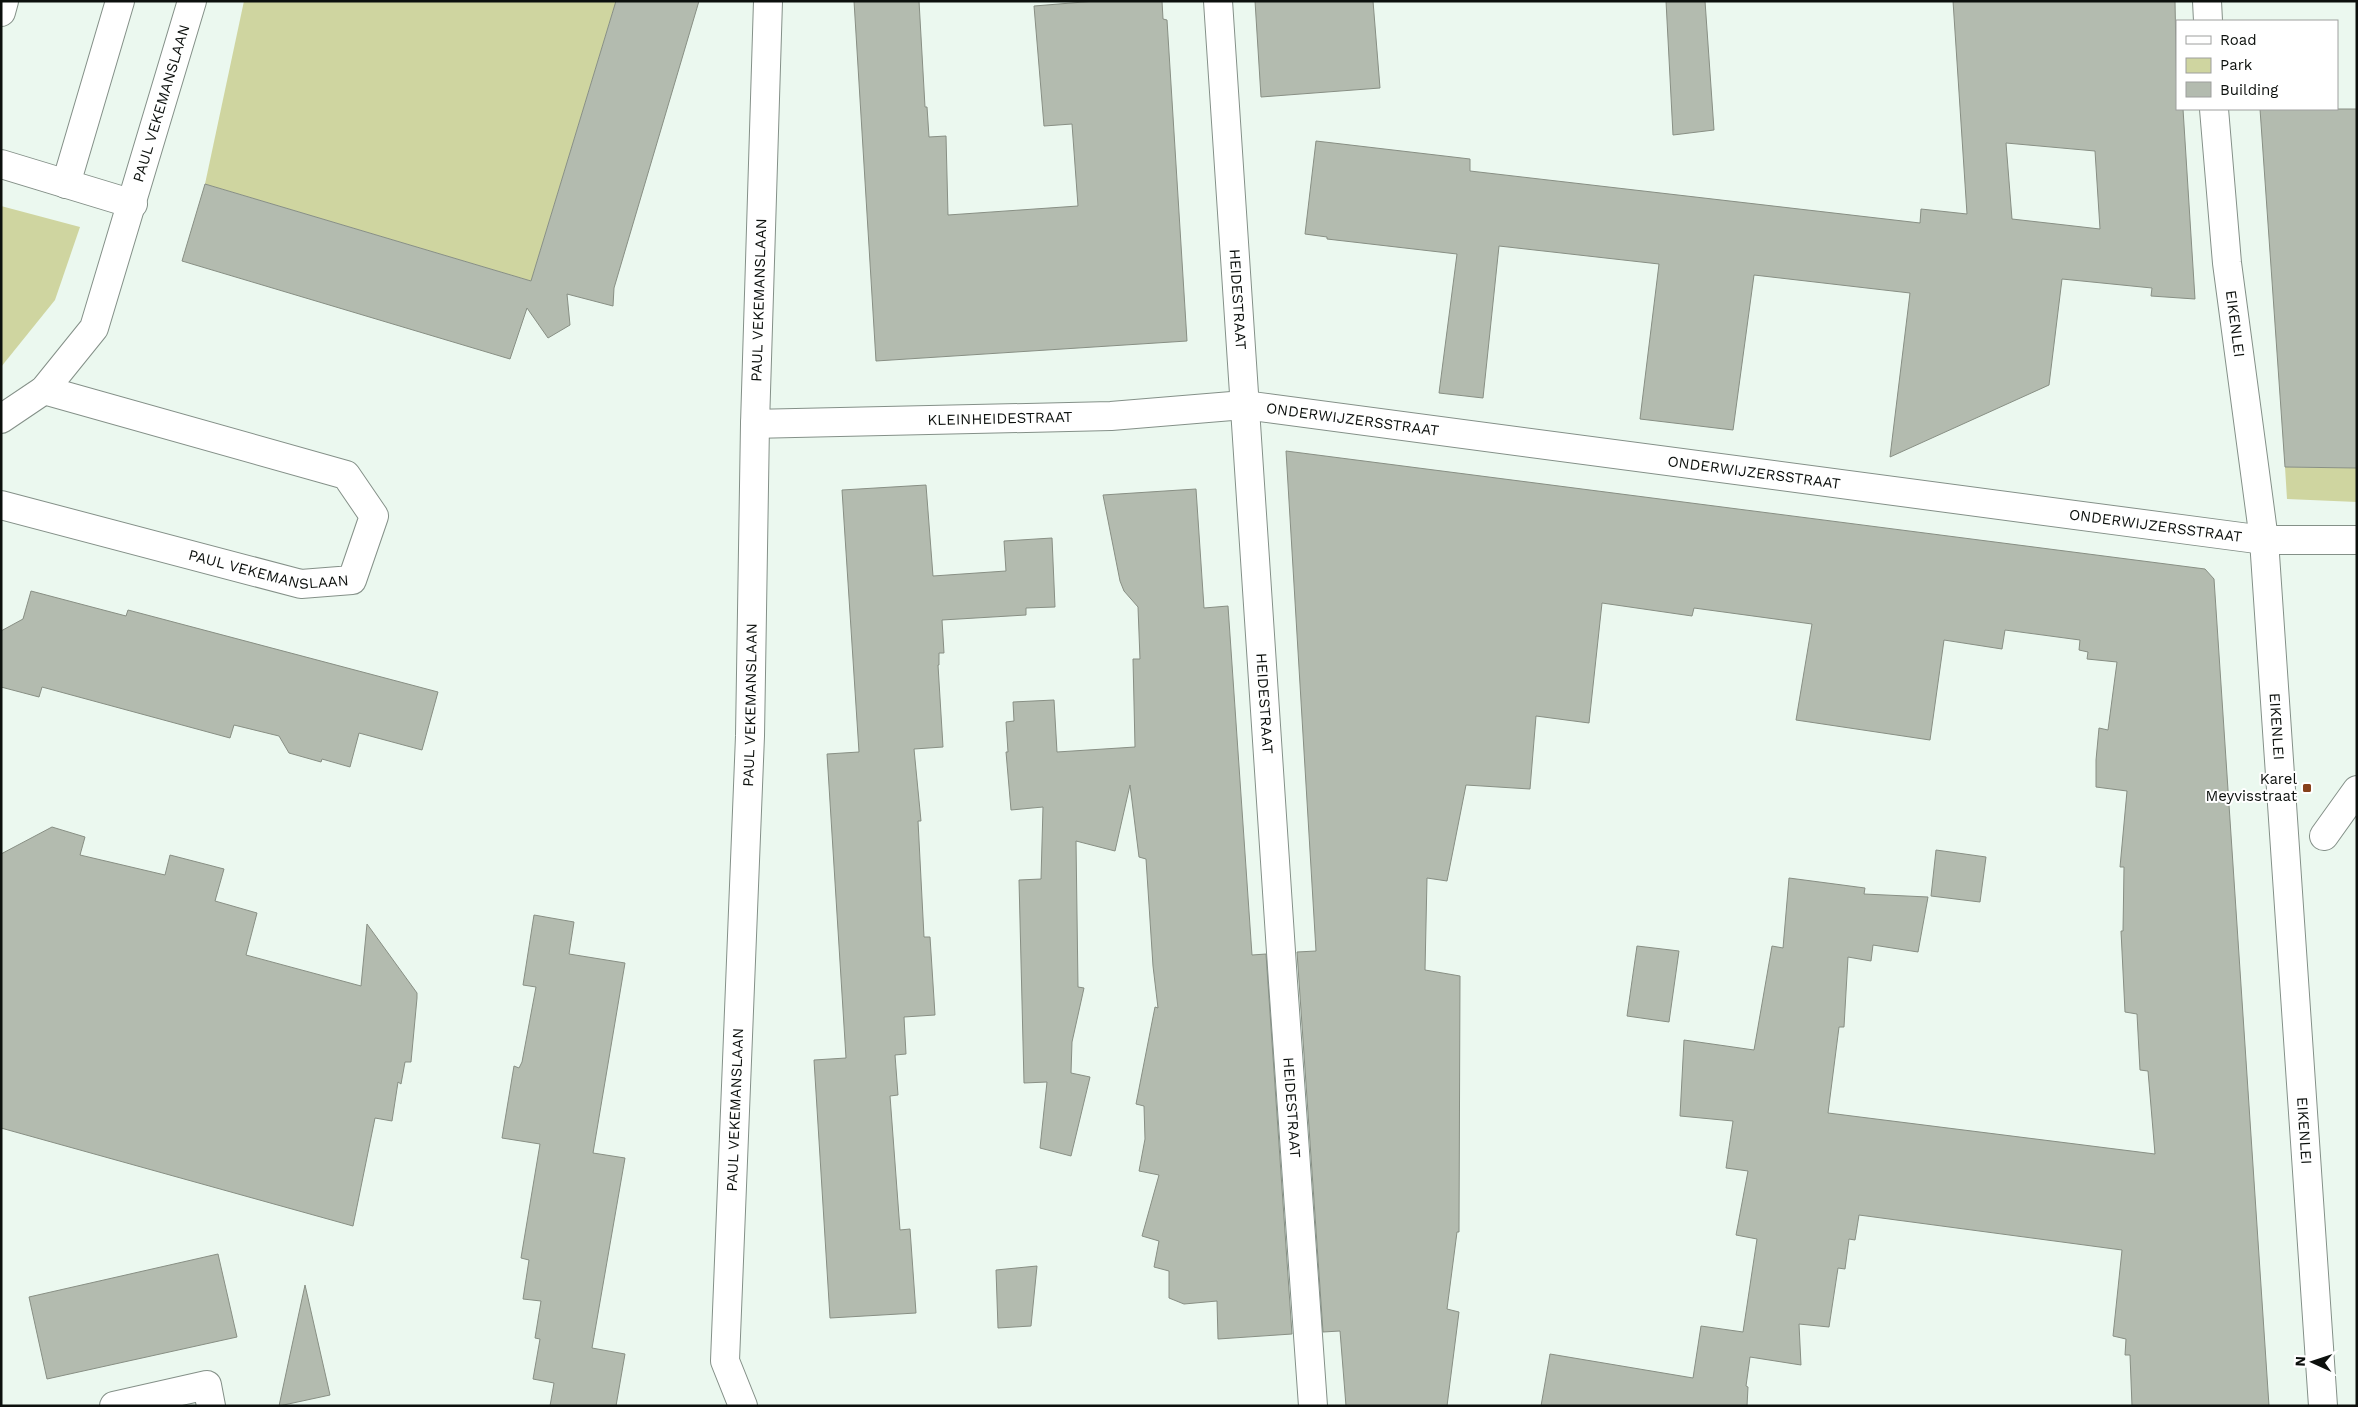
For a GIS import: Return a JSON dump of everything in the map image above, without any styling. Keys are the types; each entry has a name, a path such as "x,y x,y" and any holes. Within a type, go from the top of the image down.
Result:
{"street":[{"path":"1,12 4,1"},
{"path":"66,184 120,1"},
{"name":"PAUL VEKEMANSLAAN","path":"1,419 44,390 94,328 192,1"},
{"name":"PAUL VEKEMANSLAAN","path":"743,1406 725,1361 750,736 755,424 768,1"},
{"name":"HEIDESTRAAT","path":"1218,1 1244,405 1314,1406"},
{"path":"2207,1 2208,20"},
{"name":"EIKENLEI","path":"2214,110 2226,263 2264,540 2323,1406"},
{"path":"1,164 132,204"},
{"name":"PAUL VEKEMANSLAAN","path":"1,505 301,584 352,580 374,516 346,475 44,390"},
{"name":"KLEINHEIDESTRAAT","path":"755,424 1111,416 1244,405"},
{"name":"ONDERWIJZERSSTRAAT","path":"1244,405 2264,540 2357,540"},
{"path":"2324,836 2357,790"},
{"path":"114,1406 207,1385 211,1406"}],"green space":[{"path":"244,1 616,1 531,281 205,184"},
{"path":"1,206 80,227 55,300 1,367"},
{"path":"2285,467 2357,468 2357,502 2287,499"}],"building":[{"path":"616,1 699,1 614,288 613,306 567,294 570,325 548,338 527,308 510,359 182,261 205,184 531,281"},
{"path":"854,1 919,1 925,107 927,107 929,137 946,136 948,215 1078,206 1072,124 1044,126 1034,6 1096,1 1162,1 1163,19 1167,20 1187,341 876,361"},
{"path":"1255,1 1373,1 1380,88 1261,97"},
{"path":"1666,1 1705,1 1714,130 1673,135"},
{"path":"1953,1 2175,1 2176,110 2183,110 2195,299 2151,296 2152,288 2062,279 2049,385 1890,457 1910,293 1754,275 1733,430 1640,419 1659,264 1499,246 1483,398 1439,393 1457,254 1327,239 1327,237 1305,234 1316,141 1470,159 1470,171 1920,223 1921,209 1967,214","holes":["2006,143 2095,151 2100,229 2012,219"]},
{"path":"2357,109 2357,468 2285,467 2260,110"},
{"path":"1286,451 2205,569 2214,579 2269,1406 2132,1406 2130,1355 2125,1355 2126,1339 2113,1336 2122,1250 1859,1215 1855,1240 1849,1239 1845,1269 1838,1268 1829,1327 1799,1324 1801,1365 1750,1357 1746,1386 1748,1387 1747,1406 1541,1406 1550,1354 1693,1378 1701,1326 1743,1332 1757,1239 1736,1235 1748,1171 1726,1168 1733,1121 1680,1116 1684,1040 1754,1050 1772,946 1783,948 1789,878 1865,888 1864,894 1928,897 1918,952 1873,945 1871,961 1848,957 1844,1027 1839,1027 1828,1113 2155,1154 2148,1071 2140,1070 2137,1014 2125,1012 2121,931 2123,931 2124,867 2120,867 2127,791 2096,787 2099,728 2108,730 2117,662 2087,659 2088,652 2079,650 2080,640 2005,630 2002,649 1944,640 1930,740 1796,720 1812,624 1694,608 1692,616 1602,603 1589,723 1536,716 1530,789 1466,785 1447,881 1427,878 1425,970 1460,976 1459,1232 1457,1232 1447,1309 1459,1312 1447,1406 1346,1406 1340,1331 1323,1332 1297,952 1316,951"},
{"path":"926,485 933,576 1006,571 1004,541 1052,538 1055,607 1026,608 1026,615 942,620 944,653 939,653 938,665 943,747 914,749 921,821 918,821 924,937 930,937 935,1015 904,1017 906,1054 895,1055 898,1095 890,1096 900,1230 910,1229 916,1313 830,1318 814,1060 846,1058 827,754 859,752 842,490"},
{"path":"1196,489 1204,608 1228,606 1252,955 1266,954 1292,1334 1218,1339 1217,1301 1184,1304 1169,1298 1169,1271 1154,1267 1159,1241 1142,1236 1159,1175 1139,1171 1145,1139 1144,1106 1136,1104 1155,1007 1158,1008 1153,966 1146,859 1139,857 1130,785 1115,851 1076,841 1078,987 1084,988 1072,1042 1071,1073 1090,1077 1071,1156 1040,1148 1047,1082 1024,1083 1019,880 1041,879 1043,807 1011,810 1006,752 1008,752 1006,722 1014,721 1013,702 1054,700 1057,752 1135,747 1133,659 1140,659 1138,607 1124,591 1120,581 1103,495"},
{"path":"31,591 126,616 128,610 438,692 422,750 359,733 350,767 322,759 321,762 289,753 279,736 234,725 230,738 42,687 39,697 1,687 1,631 23,619"},
{"path":"52,827 85,837 80,855 165,875 170,855 224,869 215,901 257,913 246,955 361,986 367,924 417,993 417,998 411,1062 405,1062 401,1084 398,1082 392,1121 375,1118 353,1226 1,1128 1,854"},
{"path":"1936,850 1986,857 1980,902 1931,896"},
{"path":"534,915 574,922 569,954 625,963 593,1153 625,1158 592,1348 625,1354 616,1406 550,1406 554,1383 533,1379 540,1339 535,1338 541,1301 523,1299 529,1260 521,1258 540,1144 502,1138 514,1066 519,1068 522,1062 536,987 523,985"},
{"path":"1637,946 1679,951 1669,1022 1627,1016"},
{"path":"218,1254 237,1337 47,1379 29,1297"},
{"path":"1037,1266 1031,1326 998,1328 996,1270"},
{"path":"305,1285 330,1395 279,1406"}],"place":[{"name":"Karel Meyvisstraat","path":"2307,788"}]}
